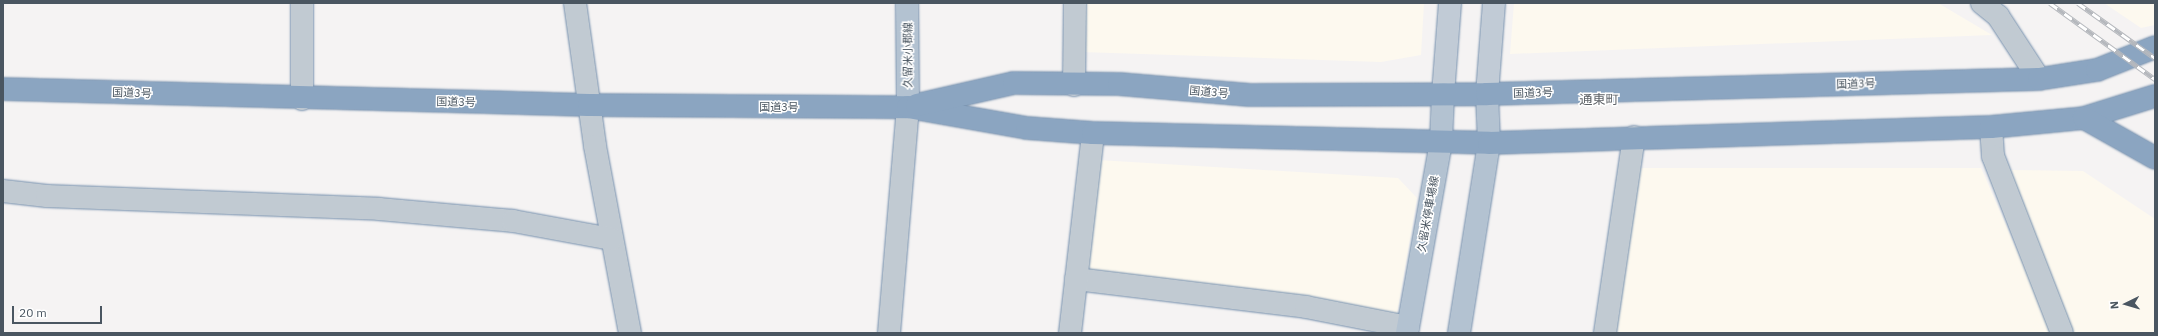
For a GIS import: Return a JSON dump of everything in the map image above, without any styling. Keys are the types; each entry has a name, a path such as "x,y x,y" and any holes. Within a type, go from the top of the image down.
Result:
{"highway":[{"name":"国道3号","path":"908,107 1014,83 1074,85 1119,84 1250,95 1487,94 2039,79 2097,70 2155,47"},
{"name":"国道3号","path":"3,89 302,99 589,105 908,107 1027,128 1093,133 1489,143 1634,137 1991,127 2084,118 2155,96"},
{"path":"2084,118 2155,158"}],"main road":[{"name":"久留米小郡線","path":"907,3 908,107"},
{"name":"久留米停車場線","path":"1407,330 1441,142 1443,94"},
{"path":"1459,333 1489,143 1487,94"}],"street":[{"path":"302,3 302,99"},
{"path":"575,3 589,105 611,239 630,333"},
{"path":"1074,85 1075,3"},
{"path":"1443,94 1450,3"},
{"path":"1487,94 1494,3"},
{"path":"1982,3 1998,16 2039,79"},
{"path":"889,333 908,107"},
{"path":"1991,127 1993,156 2062,333"},
{"path":"1070,333 1093,133"},
{"path":"1605,333 1634,137"},
{"path":"3,191 46,196 379,209 513,221 611,239"},
{"path":"1076,279 1306,307 1407,330"}],"shaded area":[{"path":"1083,3 1424,3 1421,55 1381,62 1081,52"},
{"path":"1514,3 1938,3 1992,35 1510,54"},
{"path":"2104,3 2155,3 2155,25 2141,28"},
{"path":"1098,160 1398,178 1417,198 1397,314 1081,275"},
{"path":"1637,168 1981,168 2053,333 1615,333"},
{"path":"2005,170 2083,171 2155,219 2155,333 2069,333"}],"railway":[{"path":"2050,3 2155,79"},
{"path":"2078,3 2155,58"}],"district":[{"name":"通東町","path":"1599,100"}]}
